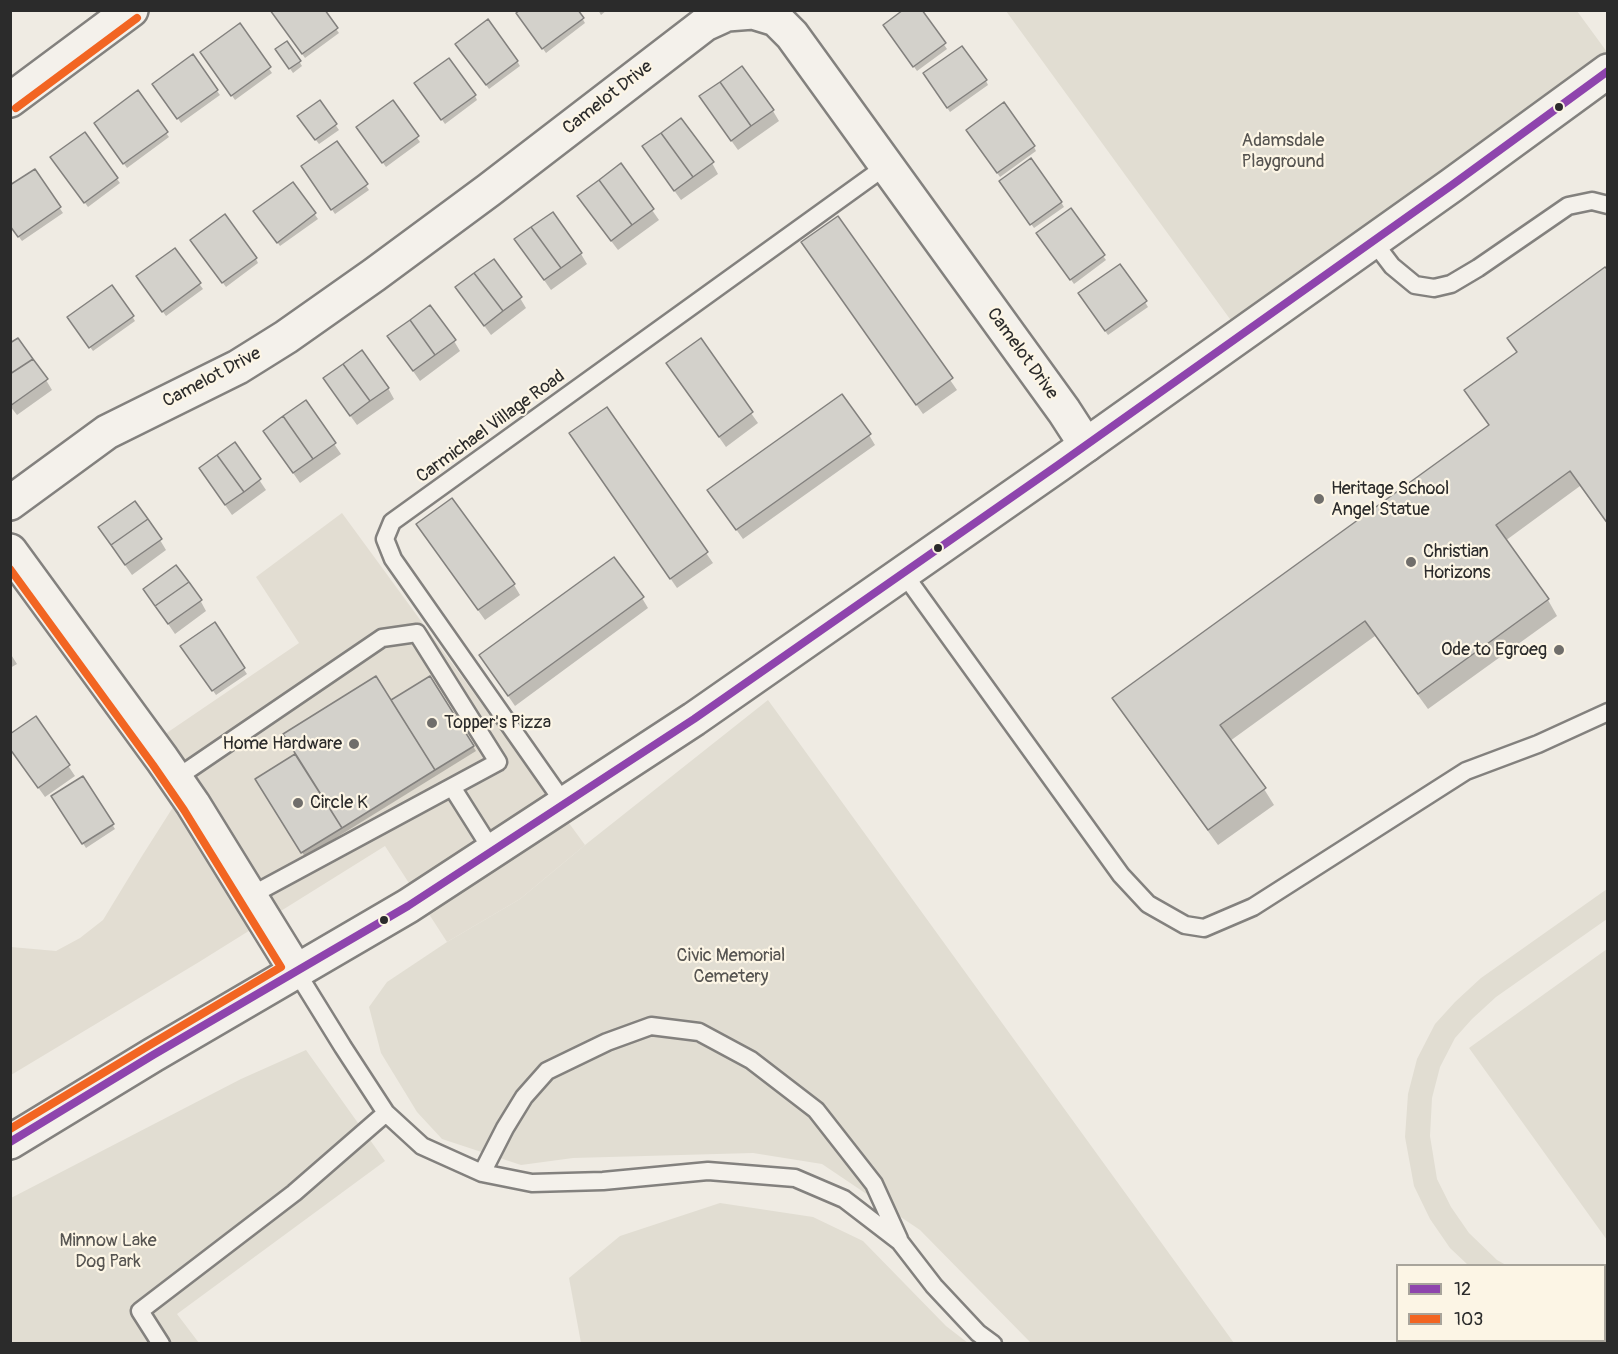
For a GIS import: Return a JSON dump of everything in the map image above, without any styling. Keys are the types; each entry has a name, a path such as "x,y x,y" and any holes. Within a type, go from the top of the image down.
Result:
{"street":[{"path":"10,100 131,10"},
{"name":"Camelot Drive","path":"10,503 107,432 238,368 286,337 489,190 705,24 727,14 753,12 776,19 792,35 1064,411 1086,445"},
{"path":"10,1142 153,1055 408,906 694,719 1086,445 1608,71"},
{"path":"10,551 175,778 296,971"}],"lane":[{"name":"Carmichael Village Road","path":"564,803 393,559 385,539 392,522 886,166"},
{"path":"1373,241 1392,266 1415,285 1434,288 1451,284 1478,268 1568,206 1592,201 1608,205"},
{"path":"904,574 1121,875 1148,904 1185,925 1204,928 1253,907 1466,771 1538,744 1608,712"},
{"path":"175,778 382,638 417,633 498,762 250,896"},
{"path":"452,787 493,852"},
{"path":"296,971 386,1113 422,1146 483,1173 532,1183 603,1181 708,1171 795,1178 844,1199 900,1242"},
{"path":"483,1173 504,1128 524,1097 547,1071 607,1042 651,1026 699,1032 751,1060 816,1110 874,1184 900,1242 934,1286 978,1333 993,1344"},
{"path":"161,1344 140,1311 294,1193 386,1113"}],"shaded area":[{"path":"342,513 585,845 520,899 447,942 385,846 199,962 11,1075 11,947 56,951 80,938 103,920 182,793 149,745 299,643 256,577"}],"green space":[{"name":"Adamsdale Playground","path":"1006,11 1577,11 1607,52 1607,94 1251,348"},
{"name":"Civic Memorial Cemetery","path":"768,700 1234,1343 1031,1343 920,1230 822,1164 753,1153 573,1158 521,1165 442,1139 417,1112 381,1053 369,1007 387,982 447,942 520,899"},
{"path":"1607,889 1607,919 1496,997 1455,1038 1440,1067 1432,1098 1430,1136 1437,1179 1451,1207 1469,1233 1504,1264 1467,1264 1450,1248 1430,1219 1414,1186 1405,1137 1408,1094 1417,1059 1435,1024 1481,978"},
{"path":"1607,949 1607,1240 1469,1048"},
{"name":"Minnow Lake Dog Park","path":"306,1050 385,1161 177,1314 199,1343 11,1344 11,1198 241,1079"},
{"path":"720,1203 813,1217 863,1241 946,1326 968,1343 581,1343 569,1278 620,1236"}],"building":[{"path":"270,10 325,10 338,28 302,54"},
{"path":"520,10 578,10 584,18 542,49 516,13"},
{"path":"903,10 922,10 946,43 913,67 883,25"},
{"path":"488,19 518,61 486,85 455,44"},
{"path":"240,23 271,67 231,96 200,52"},
{"path":"287,41 301,61 289,69 275,49"},
{"path":"962,46 987,80 947,108 923,73"},
{"path":"193,54 218,90 177,119 152,84"},
{"path":"449,58 476,95 441,120 414,83"},
{"path":"742,66 774,110 751,126 720,82"},
{"path":"720,82 751,126 731,141 699,96"},
{"path":"138,90 168,132 123,164 94,123"},
{"path":"320,100 337,124 315,140 297,116"},
{"path":"393,100 419,136 382,163 356,127"},
{"path":"1004,102 1035,146 997,173 966,130"},
{"path":"681,118 714,162 693,177 661,133"},
{"path":"85,132 118,178 84,203 50,157"},
{"path":"661,133 693,177 674,191 642,146"},
{"path":"337,141 368,184 331,210 301,166"},
{"path":"1031,158 1062,202 1030,225 999,181"},
{"path":"621,163 654,209 632,225 599,180"},
{"path":"35,169 61,207 18,237 10,226 10,185"},
{"path":"599,180 632,225 611,241 577,196"},
{"path":"293,182 316,213 277,243 253,211"},
{"path":"1071,208 1105,255 1070,280 1036,233"},
{"path":"553,212 582,253 561,268 531,227"},
{"path":"225,214 257,258 222,283 190,240"},
{"path":"838,216 953,378 916,405 801,242"},
{"path":"531,227 561,268 544,280 514,239"},
{"path":"175,248 201,283 162,312 136,276"},
{"path":"494,259 522,297 503,311 474,273"},
{"path":"1120,264 1147,301 1105,331 1078,293"},
{"name":"Christian Horizons","path":"1605,267 1608,270 1608,524 1570,471 1496,525 1549,599 1418,694 1365,621 1220,725 1266,788 1208,830 1112,698 1489,425 1464,390 1517,352 1507,338"},
{"path":"474,273 503,311 484,326 455,287"},
{"path":"112,285 134,316 89,348 67,317"},
{"path":"430,305 456,340 435,355 410,320"},
{"path":"410,320 435,355 413,371 387,336"},
{"path":"18,338 33,359 10,374 10,343"},
{"path":"701,338 753,412 719,437 666,363"},
{"path":"362,350 389,388 370,401 343,364"},
{"path":"33,359 48,379 10,406 10,374"},
{"path":"343,364 370,401 350,416 323,378"},
{"path":"842,394 871,434 736,530 707,490"},
{"path":"306,400 336,443 313,459 283,416"},
{"path":"607,407 708,552 670,579 569,433"},
{"path":"283,416 313,459 293,473 263,431"},
{"path":"235,442 261,479 244,492 217,455"},
{"path":"217,455 244,492 225,505 199,468"},
{"path":"452,498 515,584 478,610 416,524"},
{"path":"135,501 148,519 111,545 98,527"},
{"path":"148,519 162,539 125,565 111,545"},
{"path":"614,557 644,597 508,696 479,655"},
{"path":"176,565 189,582 155,606 143,589"},
{"path":"189,582 202,600 168,624 155,606"},
{"path":"215,622 245,668 212,691 180,646"},
{"name":"Home Hardware","path":"376,676 435,770 342,828 283,734"},
{"name":"Topper's Pizza","path":"430,676 474,746 435,770 391,700"},
{"path":"36,716 70,765 38,788 10,749 10,734"},
{"name":"Circle K","path":"295,754 342,828 301,853 255,779"},
{"path":"83,776 114,824 82,844 51,796"}],"transit line":[{"name":"103","path":"16,108 137,18"},
{"name":"12","path":"10,1142 153,1055 408,906 694,719 1058,465 1452,185 1608,71"},
{"name":"103","path":"10,569 184,810 281,967 10,1129"}],"place":[{"name":"Heritage School Angel Statue","path":"1319,499"},
{"name":"Christian Horizons","path":"1411,562"},
{"name":"Ode to Egroeg","path":"1559,650"},
{"name":"Topper's Pizza","path":"432,723"},
{"name":"Home Hardware","path":"354,744"},
{"name":"Circle K","path":"298,803"}]}
